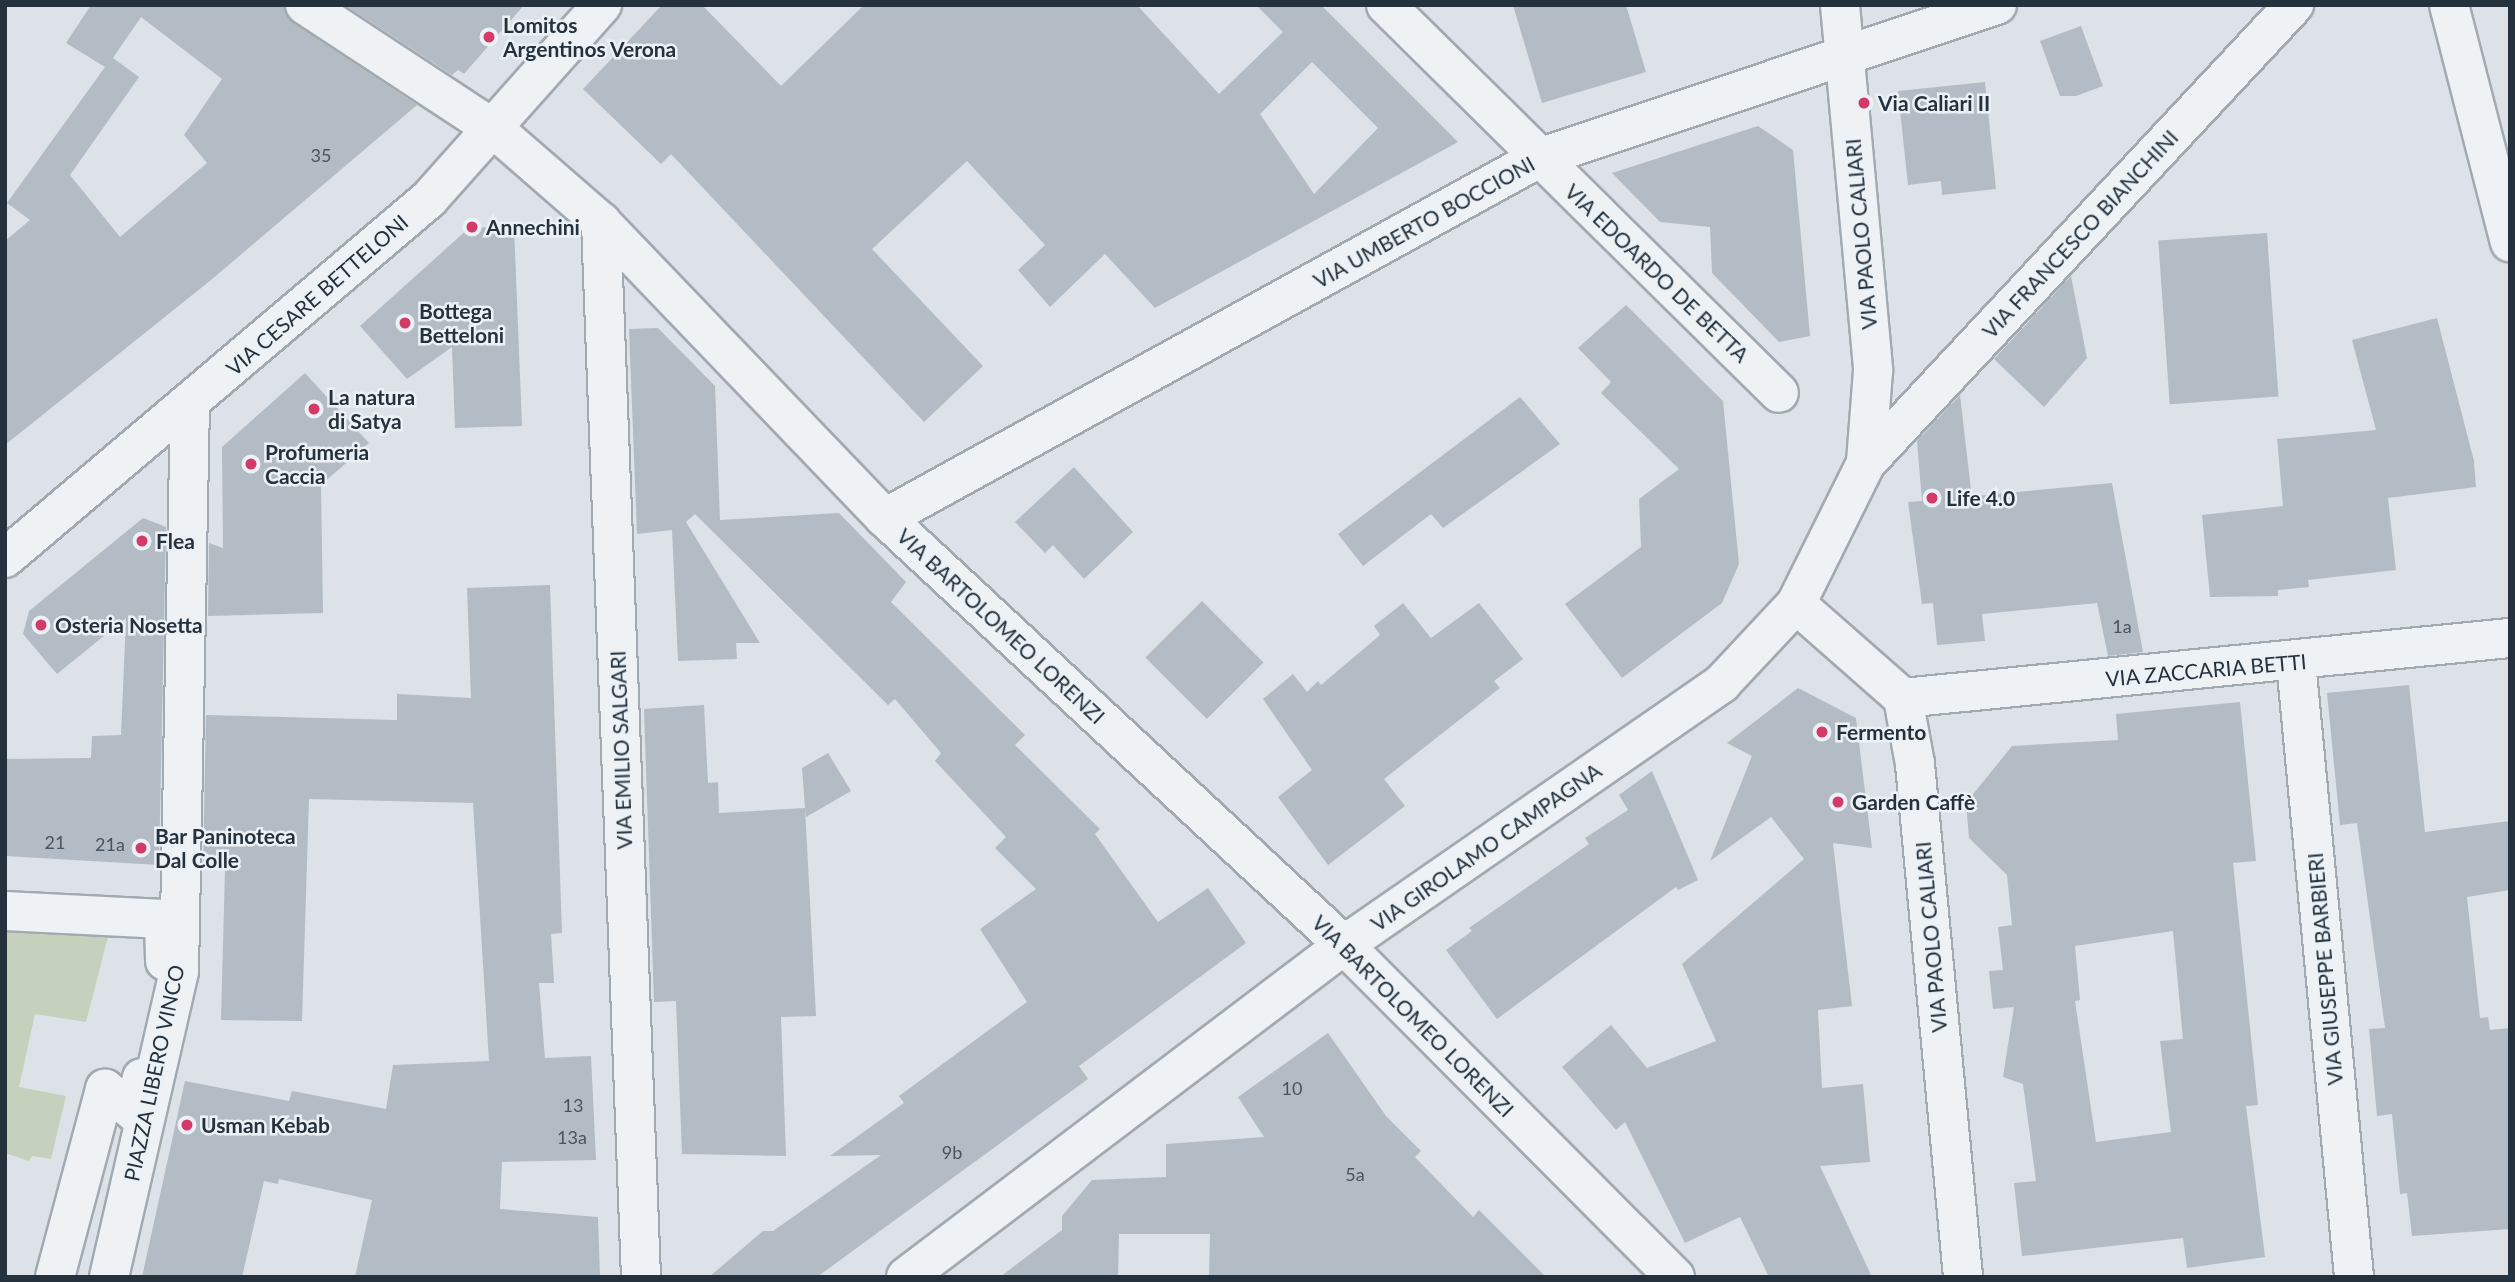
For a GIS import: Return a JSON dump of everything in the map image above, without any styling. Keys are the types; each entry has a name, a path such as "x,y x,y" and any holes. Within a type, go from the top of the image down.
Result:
{"street":[{"name":"VIA BARTOLOMEO LORENZI","path":"305,5 494,129 601,222 885,518 1344,945 1675,1277"},
{"name":"VIA CESARE BETTELONI","path":"5,558 190,405 429,199 602,5"},
{"name":"VIA EDOARDO DE BETTA","path":"1386,5 1779,393"},
{"name":"VIA PAOLO CALIARI","path":"1840,5 1873,371 1866,463"},
{"name":"VIA UMBERTO BOCCIONI","path":"885,518 1539,159 1997,5"},
{"name":"VIA FRANCESCO BIANCHINI","path":"1866,463 2294,5"},
{"path":"2449,5 2510,242"},
{"name":"VIA EMILIO SALGARI","path":"601,222 641,1277"},
{"name":"PIAZZA LIBERO VINCO","path":"109,1277 179,971 190,405"},
{"name":"VIA GIROLAMO CAMPAGNA","path":"906,1277 1344,945 1722,683 1796,604 1866,463"},
{"path":"1796,604 1903,698"},
{"name":"VIA ZACCARIA BETTI","path":"1903,698 2295,662 2510,638"},
{"name":"VIA GIUSEPPE BARBIERI","path":"2295,662 2354,1277"},
{"name":"VIA PAOLO CALIARI","path":"1903,698 1915,764 1963,1277"},
{"name":"PIAZZA LIBERO VINCO","path":"5,911 164,919 165,968 134,1112 105,1089 55,1277"}],"green space":[{"path":"5,918 112,921 86,1022 35,1014 19,1087 66,1096 51,1159 32,1156 29,1161 5,1153"}],"building":[{"path":"91,5 283,5 293,23 417,105 211,280 5,445 5,241 30,220 7,203 105,67 66,43","holes":["141,17 222,79 184,135 207,163 120,237 70,175 139,77 113,58"]},
{"path":"345,5 524,5 464,74 458,70 452,75"},
{"path":"662,5 702,5 781,86 864,5 1137,5 1219,94 1283,32 1256,5 1321,5 1458,142 1155,308 1105,254 1050,307 1018,270 1045,245 967,161 872,249 983,366 924,422 671,154 661,164 583,89","holes":["1312,62 1378,128 1314,194 1260,114"]},
{"path":"1513,5 1626,5 1646,72 1542,103"},
{"path":"2081,26 2103,86 2076,96 2060,96 2040,41"},
{"path":"1985,82 1996,189 1942,195 1941,181 1908,185 1898,91"},
{"path":"1758,126 1793,150 1810,336 1779,342 1712,273 1710,227 1660,222 1612,173"},
{"path":"514,226 522,426 455,428 452,347 407,379 360,326 469,228"},
{"path":"2267,233 2278,397 2170,404 2158,241"},
{"path":"2071,276 2087,358 2044,407 1994,359"},
{"path":"1626,305 1723,401 1739,564 1722,603 1622,678 1565,604 1641,547 1639,499 1679,469 1601,393 1611,382 1578,348"},
{"path":"2437,318 2474,461 2476,487 2388,498 2396,570 2308,580 2309,587 2278,590 2278,596 2210,597 2202,515 2283,506 2277,439 2376,430 2352,340"},
{"path":"658,328 715,386 720,520 839,513 906,582 891,602 1025,735 1015,745 1100,829 1095,834 1158,922 1208,888 1246,943 1079,1066 1088,1079 817,1277 709,1277 763,1231 773,1231 881,1155 830,1156 904,1103 899,1096 1027,1002 980,929 1036,889 995,848 1006,837 935,761 941,753 895,699 888,705 695,514 686,522 760,643 736,643 737,659 678,661 672,530 637,534 629,329"},
{"path":"305,373 369,443 321,485 323,613 208,616 209,543 223,548 222,447"},
{"path":"1960,395 1971,490 1965,497 2112,483 2143,652 2108,656 2097,603 1982,614 1985,641 1937,645 1933,603 1922,604 1908,502 1922,501 1917,441"},
{"path":"1520,397 1560,444 1443,528 1431,514 1363,566 1338,534"},
{"path":"1074,467 1133,532 1084,579 1053,545 1045,553 1015,522"},
{"path":"143,518 166,527 159,865 5,856 5,759 91,758 92,736 121,735 126,618 57,674 23,634 29,611"},
{"path":"550,585 562,933 551,934 554,983 539,983 545,1058 591,1056 596,1160 502,1162 500,1209 598,1217 600,1277 355,1277 372,1200 279,1179 278,1184 264,1181 242,1277 142,1277 185,1081 289,1101 292,1091 386,1109 393,1065 489,1061 473,803 309,799 302,1021 221,1020 225,869 203,868 206,715 397,720 397,694 471,698 467,588"},
{"path":"1202,601 1264,663 1207,719 1145,658"},
{"path":"1403,603 1431,638 1479,603 1523,659 1494,681 1500,688 1384,779 1405,806 1328,865 1278,797 1312,770 1263,699 1293,674 1307,692 1318,681 1321,685 1380,635 1374,626"},
{"path":"2409,685 2425,832 2510,821 2510,890 2467,897 2480,1018 2488,1017 2490,1030 2510,1028 2510,1229 2412,1236 2407,1193 2400,1194 2392,1114 2377,1116 2369,1029 2385,1028 2357,823 2340,825 2327,693"},
{"path":"1798,688 1856,718 1872,848 1833,843 1852,1006 1818,1010 1822,1088 1863,1084 1870,1162 1820,1166 1872,1277 1769,1277 1740,1217 1685,1243 1625,1122 1616,1130 1562,1067 1611,1025 1647,1068 1716,1041 1682,964 1804,859 1771,817 1710,861 1752,756 1727,743"},
{"path":"2240,702 2256,861 2233,863 2258,1105 2246,1106 2265,1257 2187,1268 2183,1238 2022,1256 2014,1183 2036,1181 2023,1084 2003,1077 2014,1007 1993,1009 1989,971 2003,970 1998,927 2012,925 2007,875 1969,838 1966,803 2012,746 2118,740 2116,714","holes":["2173,931 2183,1039 2160,1041 2171,1132 2096,1142 2075,1001 2080,1000 2075,946"]},
{"path":"704,705 708,783 718,782 719,813 805,808 816,1016 781,1017 786,1156 682,1154 676,1001 654,1002 644,709"},
{"path":"828,753 851,791 806,817 802,768"},
{"path":"1652,771 1698,880 1678,890 1676,887 1497,1019 1446,950 1472,931 1469,928 1589,844 1585,838 1628,810 1619,795"},
{"path":"1328,1033 1386,1116 1421,1151 1415,1157 1473,1217 1479,1210 1546,1277 1209,1277 1210,1234 1119,1234 1118,1277 1000,1277 1062,1230 1062,1216 1092,1180 1166,1177 1166,1144 1264,1137 1238,1097"}],"place":[{"name":"Lomitos Argentinos Verona","path":"489,37"},
{"name":"Via Caliari II","path":"1864,103"},
{"name":"Annechini","path":"472,227"},
{"name":"Bottega Betteloni","path":"405,323"},
{"name":"La natura di Satya","path":"314,409"},
{"name":"Profumeria Caccia","path":"251,464"},
{"name":"Life 4.0","path":"1932,498"},
{"name":"Flea","path":"142,541"},
{"name":"Osteria Nosetta","path":"41,625"},
{"name":"Fermento","path":"1822,732"},
{"name":"Garden Caffè","path":"1838,802"},
{"name":"Bar Paninoteca Dal Colle","path":"141,848"},
{"name":"Usman Kebab","path":"187,1125"}]}
